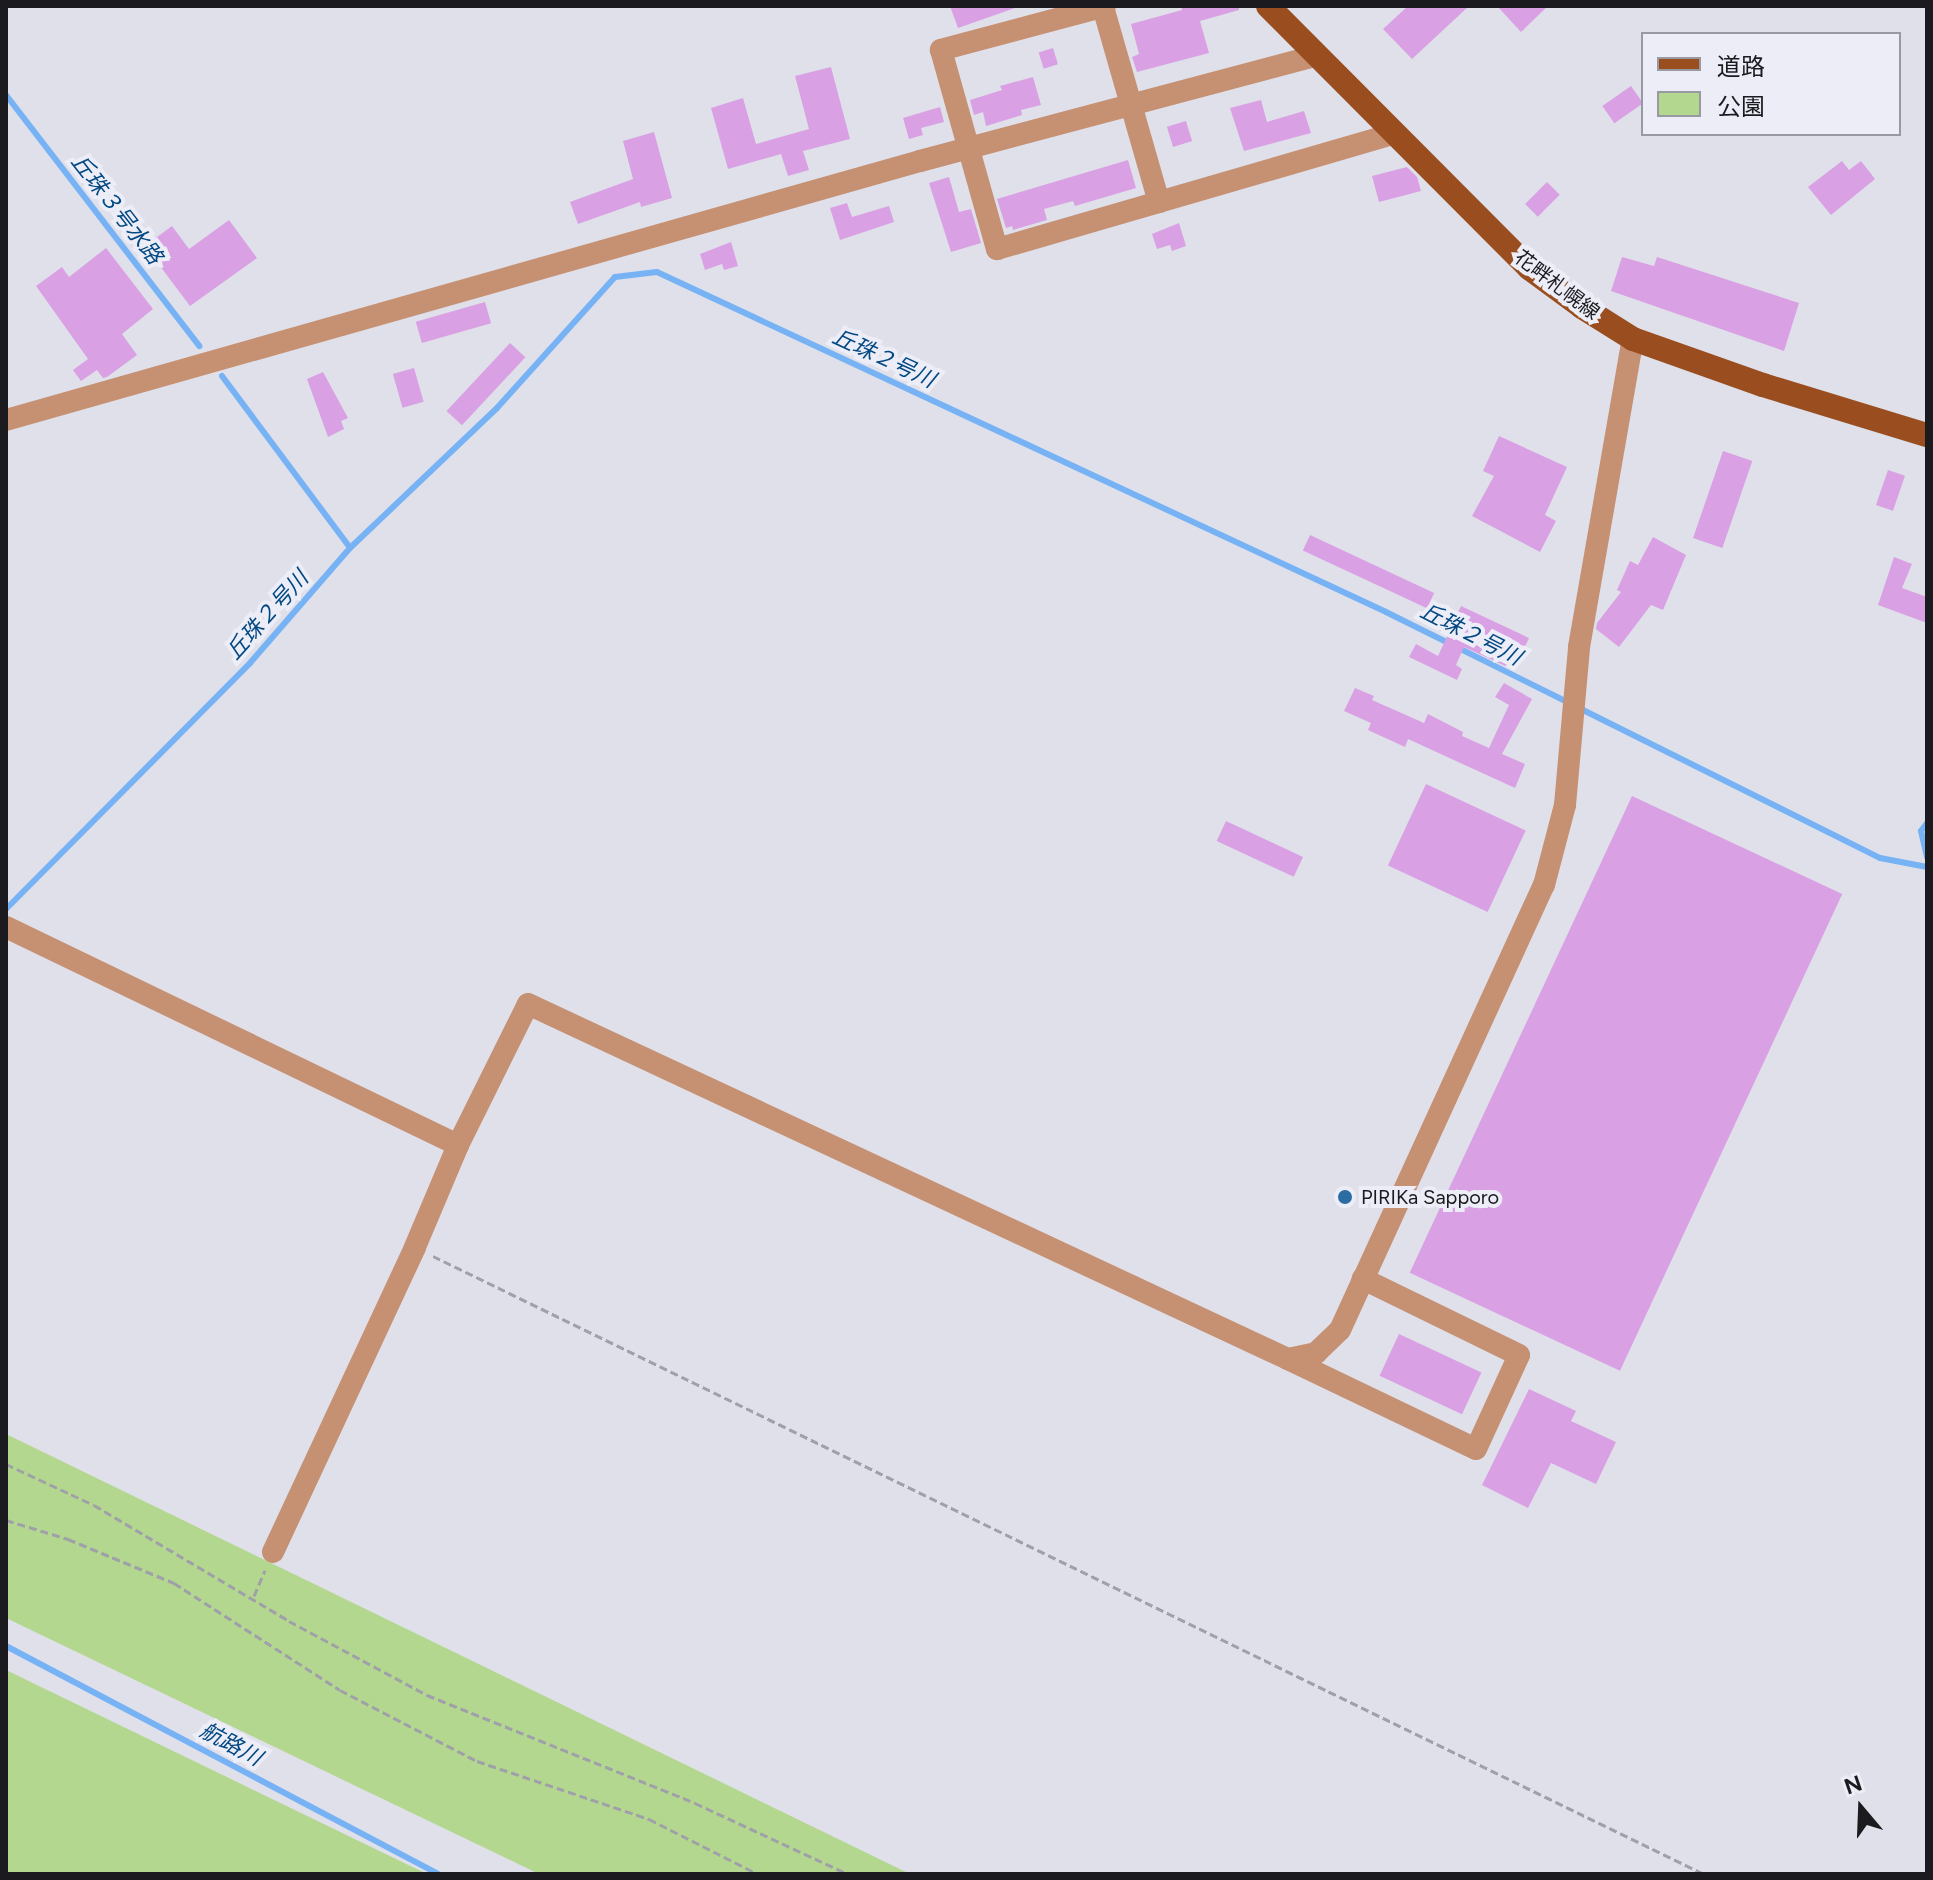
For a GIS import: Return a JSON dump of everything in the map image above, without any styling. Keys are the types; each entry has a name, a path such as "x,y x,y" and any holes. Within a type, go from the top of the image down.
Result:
{"main road":[{"name":"花畔札幌線","path":"1268,6 1314,56 1529,268 1633,339 1763,385 1927,435"}],"street":[{"path":"1159,202 1104,6 941,50 997,249 1394,134"},
{"path":"6,420 968,147 1314,56"},
{"path":"1288,1359 1316,1353 1340,1330 1544,885 1565,805 1574,692 1633,339"},
{"path":"6,927 458,1145"},
{"path":"273,1552 415,1247 458,1145 528,1004 1476,1449 1519,1355 1363,1279"}],"path":[{"path":"415,1247 1704,1874"},
{"path":"6,1464 94,1505 427,1695 695,1803 848,1874"},
{"path":"6,1520 82,1545 174,1583 340,1690 477,1761 649,1819 758,1874"},
{"path":"253,1598 273,1552"}],"green space":[{"path":"6,1434 910,1874 539,1874 6,1618"},
{"path":"6,1670 427,1874 6,1874"}],"building":[{"path":"950,6 1015,6 1015,8 958,28"},
{"path":"1181,6 1239,6 1239,10 1200,21 1209,53 1137,72 1132,57 1139,54 1131,24 1182,10"},
{"path":"1408,6 1469,6 1412,59 1383,29"},
{"path":"1497,6 1548,6 1521,32"},
{"path":"1053,48 1058,64 1044,69 1039,52"},
{"path":"831,67 850,139 803,151 809,170 788,176 781,154 728,169 711,108 743,98 756,144 809,129 795,76"},
{"path":"1033,77 1041,105 1021,110 1022,115 986,126 983,112 974,115 970,100 1002,90 1000,86"},
{"path":"1631,86 1641,100 1641,105 1614,123 1602,106"},
{"path":"1261,100 1267,122 1304,111 1311,133 1244,151 1230,108"},
{"path":"940,107 944,122 921,128 923,135 909,139 903,118"},
{"path":"1186,121 1192,141 1173,147 1167,127"},
{"path":"654,132 672,198 641,207 640,202 578,224 570,202 633,179 623,141"},
{"path":"1128,160 1136,188 1075,206 1073,201 1044,209 1047,220 1013,230 1012,226 1006,228 997,199"},
{"path":"1842,161 1849,170 1861,161 1875,179 1831,215 1808,187"},
{"path":"1407,167 1417,177 1421,191 1379,202 1372,176"},
{"path":"949,177 959,212 971,209 981,243 951,252 929,183"},
{"path":"1547,182 1560,195 1538,217 1525,204"},
{"path":"847,203 852,217 889,206 894,222 840,240 830,208"},
{"path":"229,220 257,258 190,306 145,246 172,226 189,249"},
{"path":"1179,223 1186,246 1172,251 1170,245 1157,249 1152,234"},
{"path":"731,242 738,266 724,270 722,264 705,270 700,254"},
{"path":"106,248 153,309 122,334 137,355 107,377 103,378 97,370 81,381 73,370 88,359 36,286 62,267 69,277"},
{"path":"1622,257 1654,266 1657,257 1799,303 1784,351 1611,291"},
{"path":"485,302 491,323 422,343 416,322"},
{"path":"510,343 525,357 462,425 447,411"},
{"path":"414,368 424,402 402,408 393,374"},
{"path":"323,372 348,418 341,421 344,429 328,437 307,379"},
{"path":"1499,436 1567,467 1545,515 1556,521 1540,552 1472,516 1494,476 1483,471"},
{"path":"1723,451 1752,461 1722,548 1693,538"},
{"path":"1888,470 1905,476 1893,511 1876,505"},
{"path":"1310,535 1434,593 1427,608 1303,550"},
{"path":"1653,537 1686,555 1663,610 1651,605 1619,647 1596,629 1597,623 1621,592 1617,590 1630,561 1638,565"},
{"path":"1894,557 1912,564 1902,588 1927,597 1927,623 1878,605"},
{"path":"1461,606 1529,638 1514,670 1464,647 1456,665 1462,669 1457,680 1409,657 1416,644 1438,656"},
{"path":"1504,683 1532,699 1502,754 1525,764 1515,788 1408,739 1405,747 1368,730 1371,723 1344,711 1355,688 1374,696 1372,700 1424,723 1428,714 1463,732 1462,736 1489,748 1509,705 1495,697"},
{"path":"1426,784 1526,830 1488,912 1388,866"},
{"path":"1632,796 1842,894 1620,1371 1410,1273"},
{"path":"1226,821 1303,857 1294,877 1217,841"},
{"path":"1399,1334 1481,1372 1462,1414 1380,1376"},
{"path":"1529,1389 1576,1411 1571,1421 1616,1442 1596,1484 1551,1463 1528,1508 1482,1485"}],"waterway":[{"name":"丘珠３号水路","path":"6,95 199,346"},
{"name":"丘珠２号川","path":"6,909 250,663 350,548 497,408 615,277 657,272 1386,612 1569,703"},
{"name":"丘珠３号水路","path":"222,376 350,548"},
{"name":"丘珠２号川","path":"1579,708 1880,858 1927,867"},
{"path":"1927,823 1921,831 1927,857"},
{"name":"航路川","path":"6,1646 438,1874"}],"place":[{"name":"PIRIKa Sapporo","path":"1345,1197"}]}
